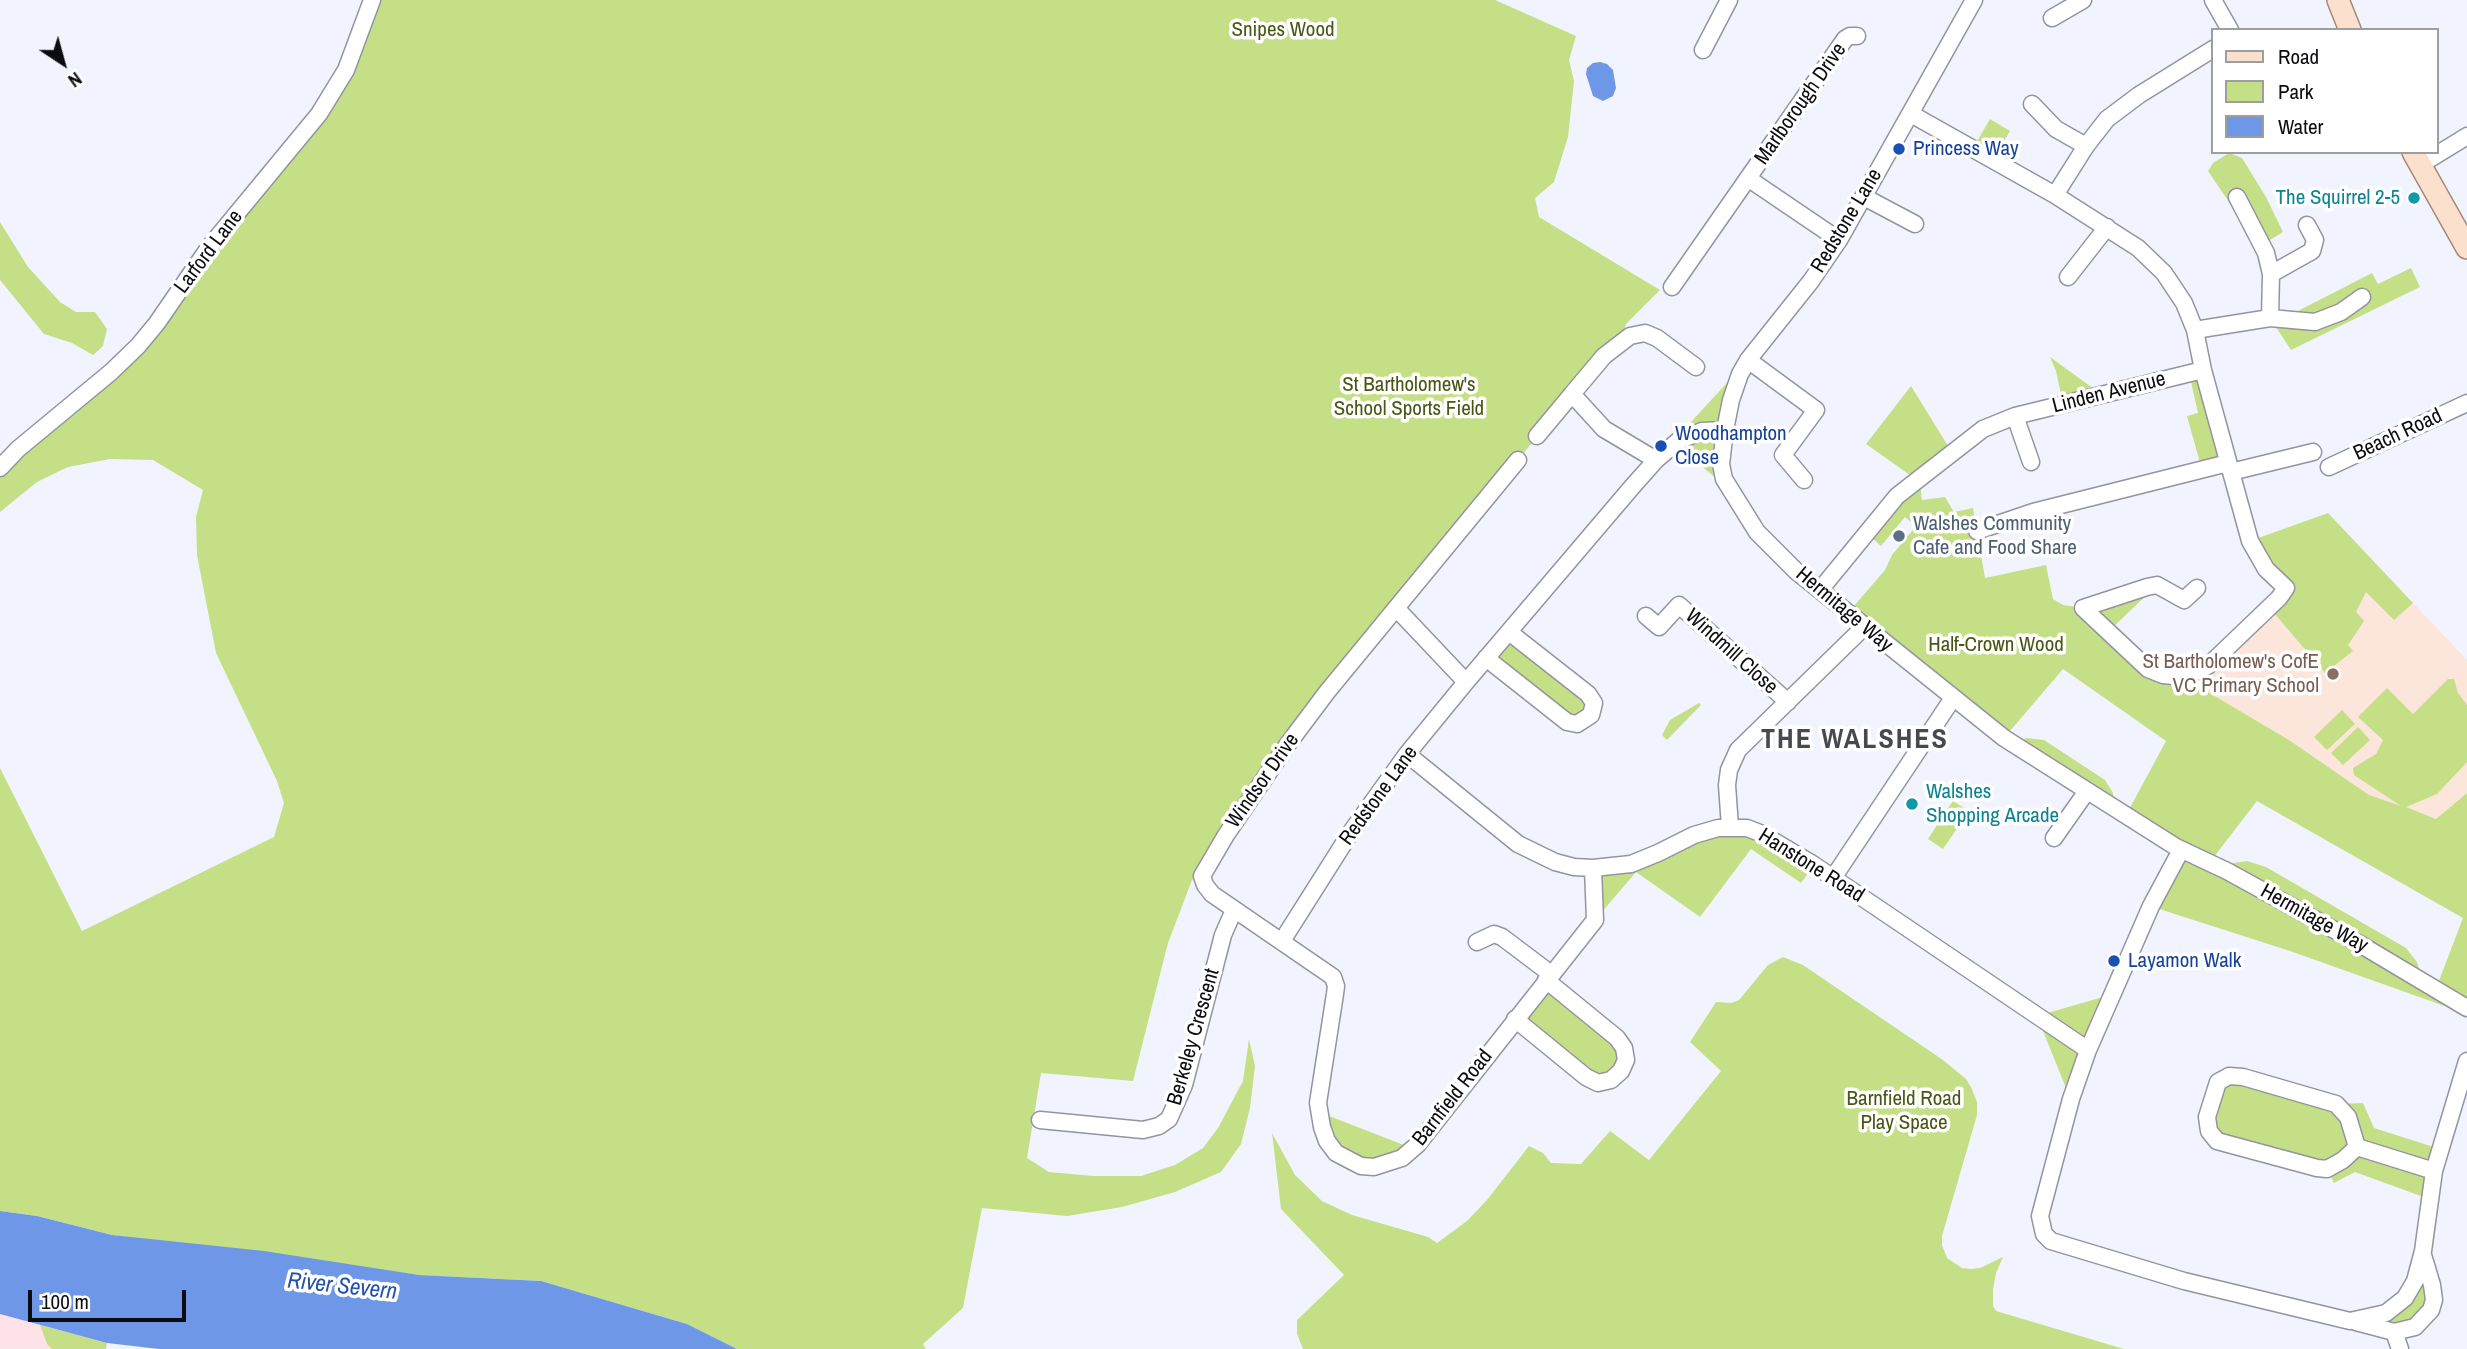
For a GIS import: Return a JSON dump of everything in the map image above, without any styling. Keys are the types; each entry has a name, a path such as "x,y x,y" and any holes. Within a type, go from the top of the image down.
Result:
{"main road":[{"path":"2338,0 2349,28"},
{"path":"2416,158 2467,248"}],"street":[{"name":"Larford Lane","path":"0,468 18,449 111,372 157,323 210,246 319,114 346,70 372,0"},
{"path":"1703,50 1729,0"},
{"name":"Redstone Lane","path":"1748,360 1811,281 1839,240 1974,0"},
{"path":"2058,10 2083,0"},
{"path":"2213,0 2229,28"},
{"name":"Marlborough Drive","path":"1672,287 1845,38 1857,36"},
{"path":"2055,195 2107,119 2212,50"},
{"path":"2032,104 2056,129 2086,146"},
{"path":"1911,114 2055,195 2138,248 2164,273 2184,303 2195,330 2203,370 2250,541 2266,569 2286,588 2279,598 2209,665 2185,677 2163,676 2148,669 2083,608 2157,585 2184,600 2197,588"},
{"path":"2439,148 2467,136"},
{"name":"Marlborough Drive","path":"1749,179 1839,240"},
{"path":"1864,197 1915,224"},
{"path":"2236,197 2266,253 2271,274 2270,318"},
{"path":"2271,274 2312,251 2315,240 2307,225"},
{"path":"2068,278 2106,227"},
{"path":"2195,330 2270,318 2315,322 2341,312 2362,297"},
{"path":"1537,436 1604,356 1630,335 1645,333 1657,338 1696,367"},
{"path":"1748,360 1816,410 1783,455 1804,480"},
{"name":"Hermitage Way","path":"1748,360 1731,400 1725,430 1722,474 1757,532 1772,548 1864,627 2004,738 2181,850 2288,904 2467,1008"},
{"name":"Linden Avenue","path":"1820,590 1904,489 1983,429 2015,416 2203,370"},
{"path":"1572,394 1604,429 1656,460"},
{"name":"Beach Road","path":"2329,467 2467,403"},
{"path":"2015,416 2031,462"},
{"name":"Redstone Lane","path":"1282,940 1351,832 1407,754 1465,682 1656,460 1685,437 1713,429 1725,430"},
{"path":"1977,531 2033,512 2312,452"},
{"name":"Windsor Drive","path":"1282,940 1212,894 1202,876 1206,867 1287,744 1518,460"},
{"name":"Windmill Close","path":"1646,616 1659,627 1679,605 1788,702"},
{"path":"1396,608 1465,682"},
{"path":"1730,827 1727,785 1734,757 1746,740 1864,627"},
{"path":"1486,658 1567,722 1577,724 1591,715 1594,703 1588,694 1508,632"},
{"path":"1833,878 1953,698"},
{"name":"Hanstone Road","path":"1407,754 1518,844 1555,862 1574,867 1631,864 1694,835 1730,827 1747,828 1760,833 1833,878 2088,1050"},
{"path":"2054,838 2087,791"},
{"path":"2181,850 2151,906 2088,1050 2071,1099 2041,1210 2040,1222 2047,1238 2059,1245 2144,1270 2394,1332 2415,1327 2431,1310 2434,1300 2423,1251"},
{"name":"Barnfield Road","path":"1282,940 1335,981 1319,1088 1322,1127 1332,1147 1348,1161 1361,1166 1388,1164 1414,1149 1595,920 1593,868"},
{"name":"Berkeley Crescent","path":"1040,1120 1143,1130 1159,1126 1169,1119 1184,1085 1223,935 1234,909"},
{"path":"1478,942 1494,934 1502,937 1617,1038 1624,1048 1626,1060 1621,1072 1611,1080 1598,1083 1586,1077 1515,1019"},
{"path":"2350,1321 2386,1313 2404,1298 2415,1281 2423,1251 2434,1171 2467,1061"},
{"path":"2230,1076 2243,1077 2336,1104 2348,1117 2357,1147 2343,1160 2327,1169 2217,1141 2209,1131 2207,1117 2218,1082 2230,1076"},
{"path":"2357,1147 2434,1171"},
{"path":"2394,1332 2400,1349"}],"shaded area":[{"name":"St Bartholomew's CofE VC Primary School","path":"2328,513 2467,660 2467,793 2436,819 2369,795 2289,740 2191,682 2269,607"},
{"path":"0,1314 40,1325 52,1349 0,1349"}],"green space":[{"path":"378,0 1495,0 1576,36 1569,60 1574,81 1568,137 1554,182 1535,198 1539,217 1660,290 1626,324 1624,332 1614,337 1587,363 1593,369 1422,576 1206,867 1192,880 1168,943 1133,1081 1041,1073 1027,1158 1049,1172 1093,1176 1141,1176 1175,1165 1203,1148 1218,1128 1243,1081 1249,1039 1255,1066 1250,1108 1241,1144 1221,1172 1175,1192 1122,1207 1067,1216 982,1208 963,1308 923,1344 926,1349 737,1349 687,1324 541,1281 419,1275 112,1235 37,1216 0,1211 0,768 82,931 274,837 284,803 277,781 216,653 197,555 196,517 203,490 153,460 110,459 68,467 37,482 0,512 0,468 111,372 319,114"},
{"path":"1990,119 2010,131 1996,154 1976,143"},
{"path":"2227,154 2242,158 2283,232 2257,248 2208,171 2213,163"},
{"path":"0,222 28,267 60,302 76,312 95,312 107,329 103,346 93,355 72,343 44,334 0,280"},
{"path":"2411,268 2420,287 2291,350 2270,318 2292,314 2372,273 2378,284"},
{"path":"2050,357 2101,394 2063,404"},
{"path":"1748,360 1717,479 1693,459 1656,460"},
{"path":"2203,370 2228,463 2202,470 2187,416 2198,413 2189,373"},
{"path":"1911,386 1948,446 1910,475 1866,444"},
{"name":"Half-Crown Wood","path":"1920,483 1922,500 1945,497 1954,512 1973,508 1985,578 2046,565 2053,599 2063,605 2083,608 2157,585 2108,632 2148,669 2191,682 2289,740 2369,795 2401,806 2354,775 2353,768 2376,754 2383,740 2358,717 2387,688 2413,714 2448,679 2454,679 2458,693 2467,705 2467,762 2437,794 2406,807 2436,819 2467,793 2467,1014 2290,951 2153,907 2181,850 2126,815 2166,741 2063,669 2004,738 1847,614 1885,570 1892,555 1916,526 1905,517 1881,546 1871,537 1896,506","holes":["2257,801 2463,918 2437,986 2423,981 2417,962 2406,948 2266,867 2247,861 2233,863 2227,871 2210,862"]},
{"path":"2328,513 2413,603 2394,620 2366,592 2356,612 2364,621 2348,645 2353,651 2325,673 2269,607 2286,588 2250,541"},
{"path":"1510,643 1585,698 1589,706 1575,720 1499,660 1497,656 1506,644"},
{"path":"1699,703 1701,705 1667,740 1662,735 1670,720"},
{"path":"2342,710 2355,724 2327,750 2314,737"},
{"path":"2358,727 2370,740 2343,765 2331,753"},
{"path":"2026,738 2044,740 2105,780 2113,793 2113,806 2014,745"},
{"path":"1953,801 1969,811 1943,849 1928,839"},
{"path":"1730,827 1814,865 1801,883 1751,849 1700,917 1636,872 1595,920 1593,868"},
{"name":"Barnfield Road Play Space","path":"1783,957 1803,965 1943,1060 1966,1079 1971,1087 1977,1102 1977,1115 1942,1236 1947,1258 1962,1268 1971,1269 1980,1268 2003,1257 1993,1289 1993,1306 1996,1311 2124,1349 1303,1349 1297,1334 1297,1320 1344,1275 1281,1209 1272,1133 1295,1175 1322,1201 1352,1215 1428,1237 1437,1243 1467,1221 1487,1200 1529,1146 1543,1153 1551,1163 1581,1164 1610,1131 1649,1160 1721,1071 1690,1042 1716,1002 1731,1003 1739,1000 1768,965"},
{"path":"1546,980 1617,1038 1626,1060 1598,1083 1515,1019"},
{"path":"2110,995 2070,1098 2037,1016"},
{"path":"2229,1076 2336,1104 2363,1103 2374,1128 2440,1149 2429,1199 2355,1172 2334,1183 2327,1169 2209,1131 2218,1082"},
{"path":"1319,1112 1414,1149 1402,1158 1348,1161"},
{"path":"2423,1251 2434,1300 2408,1330 2365,1319 2393,1308"},
{"path":"40,1325 107,1343 106,1349 52,1349 47,1344"}],"water":[{"path":"1600,62 1613,70 1616,88 1613,96 1603,101 1593,96 1586,74 1587,68"},
{"name":"River Severn","path":"0,1211 37,1216 112,1235 264,1251 419,1275 541,1281 687,1324 737,1349 159,1349 107,1343 0,1314"}],"place":[{"name":"Princess Way","path":"1899,149"},
{"name":"The Squirrel 2-5","path":"2414,198"},
{"name":"Woodhampton Close","path":"1661,446"},
{"name":"Walshes Community Cafe and Food Share","path":"1899,536"},
{"name":"St Bartholomew's CofE VC Primary School","path":"2333,674"},
{"name":"Walshes Shopping Arcade","path":"1912,804"},
{"name":"Layamon Walk","path":"2114,961"}],"district":[{"name":"THE WALSHES","path":"1855,740"}],"park label":[{"name":"Snipes Wood","path":"1283,30"},
{"name":"St Bartholomew's School Sports Field","path":"1409,397"}]}
